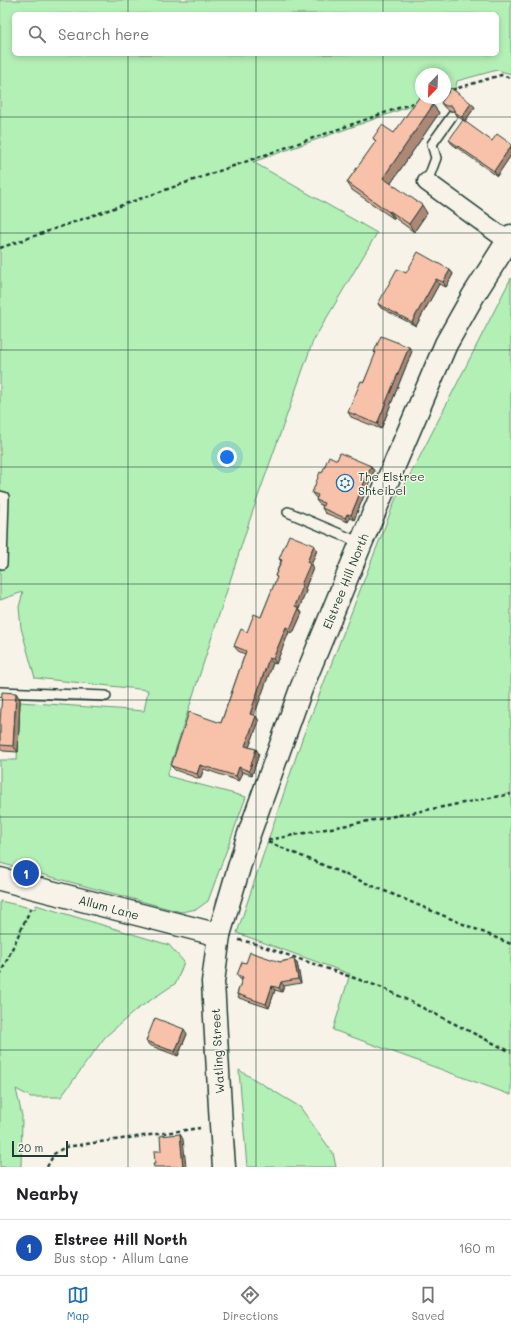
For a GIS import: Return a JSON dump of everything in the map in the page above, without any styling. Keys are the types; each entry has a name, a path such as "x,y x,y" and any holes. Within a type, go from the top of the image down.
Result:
{"main road":[{"name":"Elstree Hill North","path":"219,936 248,837 301,689 360,542 446,344 473,296 509,238"},
{"name":"Allum Lane","path":"0,879 219,936"},
{"name":"Watling Street","path":"219,936 213,982 224,1167"}],"street":[{"name":"Elstree Hill North","path":"427,182 509,238"}],"lane":[{"path":"427,182 436,158 432,144 452,116"},
{"path":"0,496 4,497 2,564"},
{"path":"288,512 360,542"},
{"path":"0,692 106,696"}],"path":[{"path":"451,90 501,75 511,78"},
{"path":"0,248 415,102"},
{"path":"511,794 263,840 511,944"},
{"path":"0,975 33,904"},
{"path":"219,936 253,943 383,988 511,1052"},
{"path":"47,1167 54,1154 65,1147 221,1125"}],"green space":[{"path":"0,0 511,0 511,74 497,70 457,81 455,91 451,92 451,68 415,68 415,104 417,104 253,162 377,233 313,341 249,522 167,776 246,797 208,901 197,909 181,912 0,863 0,760 17,760 20,702 144,711 148,690 35,678 21,628 19,607 23,592 0,600"},
{"path":"511,278 511,1095 333,1030 350,974 237,933 302,739 396,498 415,466"},
{"path":"0,901 35,909 36,905 169,945 184,962 176,983 136,1010 105,1037 61,1097 31,1097 16,1089 22,1116 21,1167 0,1167"},
{"path":"239,1070 300,1107 333,1153 336,1167 247,1167"}],"building":[{"path":"451,88 471,103 462,117 455,112 452,106 446,106 443,104 451,104"},
{"path":"415,103 433,105 383,178 422,205 409,224 390,211 389,212 347,182 376,141 373,138 382,125 394,133"},
{"path":"463,120 492,141 497,134 511,144 494,171 449,140"},
{"path":"418,252 450,270 443,282 436,279 412,322 378,304 397,269 406,273"},
{"path":"381,336 409,347 377,424 348,412 361,381 364,382"},
{"name":"The Elstree Shteibel","path":"340,453 371,466 351,515 347,514 345,518 322,508 324,503 316,500 318,495 312,493 320,472 322,473 329,456 337,460"},
{"path":"289,535 314,545 307,562 310,564 301,585 303,586 295,606 299,608 290,629 286,627 273,659 269,658 250,714 256,716 245,746 256,749 249,771 239,767 236,776 200,765 197,774 171,766 189,712 221,723 246,651 234,646 241,629 247,632 254,614 261,617 277,577 275,576 282,560 279,559"},
{"path":"2,692 16,693 13,746 0,745"},
{"path":"250,952 280,962 294,959 298,979 281,982 279,988 272,986 266,1004 237,994 243,977 237,975 242,962 246,963"},
{"path":"155,1018 184,1029 175,1052 146,1041"},
{"path":"180,1134 183,1167 154,1167 154,1151 161,1151 160,1136"}],"place":[{"name":"The Elstree Shteibel","path":"345,483"},
{"name":"Elstree Hill North","path":"26,873"}]}
